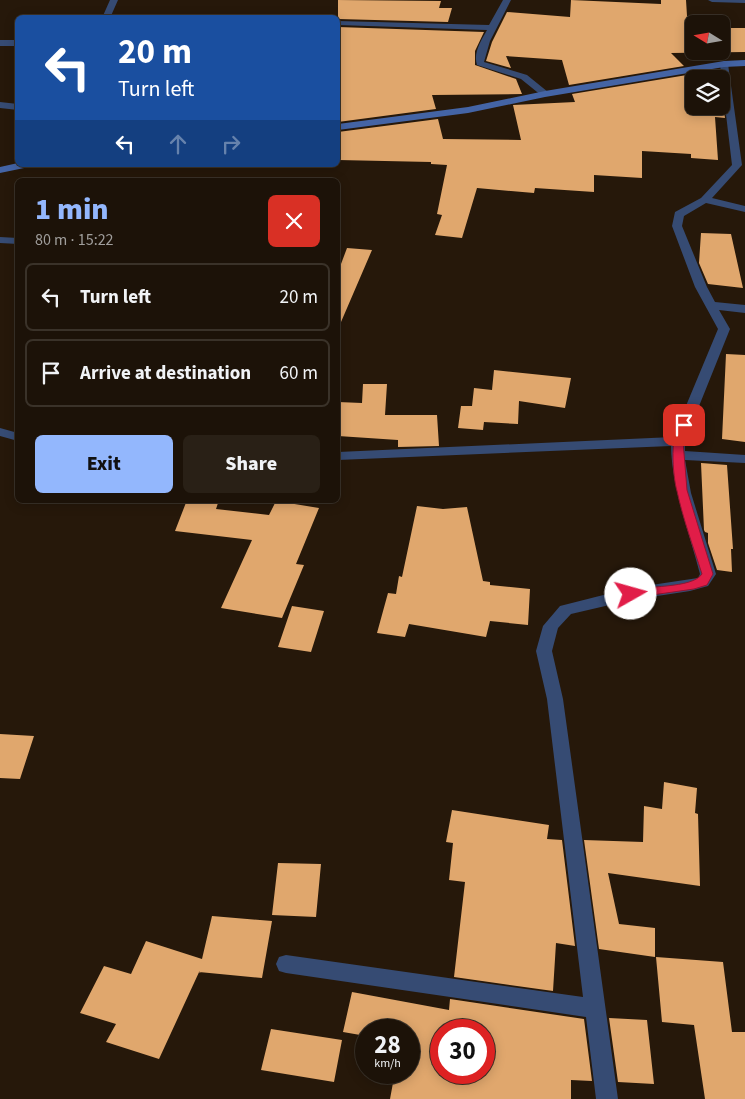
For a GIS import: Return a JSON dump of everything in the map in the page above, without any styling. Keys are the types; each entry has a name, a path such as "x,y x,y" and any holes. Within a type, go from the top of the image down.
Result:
{"street":[{"path":"107,15 114,0"},
{"path":"507,0 482,48 479,58 480,63 524,77 545,94"},
{"path":"712,0 745,1"},
{"path":"340,23 493,28"},
{"path":"0,43 15,44"},
{"path":"340,127 468,110 545,94 724,64 745,63"},
{"path":"606,1099 555,699 544,651 550,626 566,610 631,594 690,586 703,582 708,574 682,490 678,448 724,329 701,287 677,226 679,214 705,200 741,159 724,64"},
{"path":"0,106 15,107"},
{"path":"0,170 15,167"},
{"path":"705,200 745,209"},
{"path":"0,240 15,241"},
{"path":"710,304 745,309"},
{"path":"0,432 15,436"},
{"path":"340,456 678,448 745,459"},
{"path":"286,964 595,1008"}],"building":[{"path":"338,0 441,1 439,8 452,8 448,22 340,19 340,15 338,15"},
{"path":"571,0 661,4 661,0 686,0 685,53 671,53 684,66 569,85 562,60 506,56 511,68 486,61 492,42 507,12 570,17"},
{"path":"340,27 484,32 475,51 475,65 516,79 522,94 432,95 436,109 340,122"},
{"path":"730,28 745,28 745,52 730,52"},
{"path":"685,75 685,115 725,115 725,118 715,117 718,160 691,158 691,154 642,151 642,178 594,175 594,192 535,188 534,193 477,188 462,238 435,235 442,215 437,214 447,165 431,164 431,162 340,160 340,132 438,119 443,139 521,140 513,105 575,102 572,94"},
{"path":"701,233 731,234 743,288 708,284 699,263"},
{"path":"347,248 372,250 340,324 340,267"},
{"path":"726,354 745,355 745,442 722,439"},
{"path":"494,370 571,378 565,408 519,401 518,424 484,422 483,430 458,428 461,406 472,406 474,388 492,390"},
{"path":"363,384 387,384 385,415 437,415 439,446 398,447 398,440 340,436 340,402 362,403"},
{"path":"701,463 727,465 733,549 731,549 732,572 717,570 708,543 708,533 704,530"},
{"path":"186,503 218,503 216,509 269,515 275,503 288,503 319,508 296,564 304,565 282,618 221,608 252,540 175,531"},
{"path":"417,506 443,509 467,507 483,581 490,582 490,585 530,589 528,625 490,621 486,637 409,624 405,637 377,633 388,593 396,594 399,576 402,577"},
{"path":"292,606 324,611 311,652 278,647"},
{"path":"0,734 34,736 20,779 0,778"},
{"path":"664,782 697,788 695,813 698,814 700,886 608,873 619,924 655,928 655,957 599,949 584,840 643,842 644,806 662,809"},
{"path":"452,810 549,825 547,839 562,840 575,946 556,943 553,991 454,977 465,882 449,880 453,843 446,842"},
{"path":"278,863 321,864 316,917 272,915"},
{"path":"212,916 272,921 262,978 199,972 159,1059 106,1042 116,1024 80,1013 104,966 131,974 146,941 202,959"},
{"path":"656,957 723,962 732,1032 745,1032 745,1099 705,1099 694,1025 662,1022"},
{"path":"352,992 449,1010 450,999 584,1019 592,1081 571,1080 571,1099 390,1099 393,1084 420,1084 420,1019 355,1019 355,1034 343,1032"},
{"path":"609,1018 647,1020 654,1084 618,1082"},
{"path":"271,1029 342,1040 334,1082 261,1070"}],"route":[{"path":"631,594 690,586 703,582 708,574 682,490 678,441 684,425"}]}
